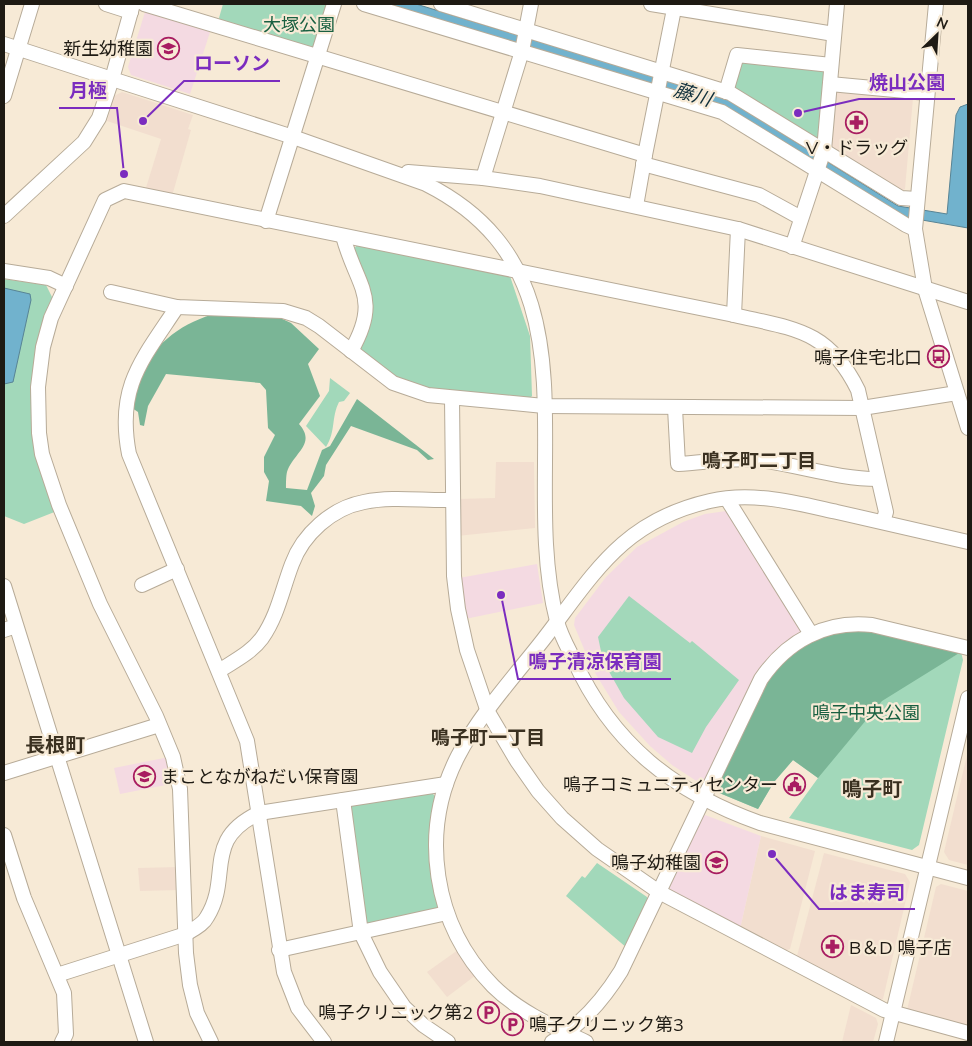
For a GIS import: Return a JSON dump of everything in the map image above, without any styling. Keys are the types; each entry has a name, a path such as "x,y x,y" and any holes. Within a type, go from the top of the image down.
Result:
{"street":[{"path":"4,96 32,4"},
{"path":"4,216 84,142 99,118 132,8 106,4"},
{"path":"144,4 318,56 759,195 802,218"},
{"path":"266,220 334,4"},
{"path":"364,4 522,50 659,83 726,92 906,225 915,225"},
{"path":"441,4 526,32 659,83 821,161 901,198 916,202"},
{"path":"483,178 522,50 531,4"},
{"path":"651,4 675,6 834,34"},
{"path":"792,247 821,161 837,4"},
{"path":"936,4 915,225 925,289 968,428"},
{"path":"636,206 675,6"},
{"path":"4,44 394,171 444,193 475,215 503,244 520,272 538,326 544,406 546,542 557,622 584,682 623,738 657,769 703,800 760,823 968,878"},
{"path":"726,92 737,56 831,66"},
{"path":"830,84 927,92"},
{"path":"394,171 483,178 540,186 738,229 968,302"},
{"path":"210,1042 197,1013 190,986 180,789 173,757 100,604 59,505 42,454 38,418 39,370 52,318 105,200 124,191 797,329 811,335 834,352 858,390 886,512 882,522"},
{"path":"734,315 738,229"},
{"path":"343,236 348,253 362,282 366,298 366,308 360,335 351,351"},
{"path":"4,271 49,278 66,286"},
{"path":"111,292 177,307 283,311 306,318 393,383 408,390 452,398 544,406 862,408 957,393"},
{"path":"177,307 137,370 128,391 124,412 129,454 247,741 284,972 298,1008 324,1042"},
{"path":"452,398 454,576 458,609 468,650 488,712 517,761 562,818 597,849 659,892 893,1014 968,1033"},
{"path":"675,408 678,464 756,460 795,466 853,479 878,479"},
{"path":"727,498 810,634"},
{"path":"586,1042 531,1015 494,986 464,949 447,913 438,878 436,821 446,784 466,741 488,712 599,567 632,535 650,523 680,510 713,500 727,498 766,498 968,542"},
{"path":"219,671 251,649 261,639 276,615 299,550 316,527 328,518 342,510 366,501 452,500"},
{"path":"142,585 177,569"},
{"path":"4,586 10,628 57,757 146,1042"},
{"path":"552,1042 568,1033 581,1022 612,986 761,679 785,651 810,634 847,624 872,624 968,648"},
{"path":"886,1042 968,698"},
{"path":"4,773 159,725"},
{"path":"57,975 186,934 207,918 213,904 225,842 239,824 259,813 446,784"},
{"path":"343,800 361,933 380,972 404,1007 423,1025 448,1042"},
{"path":"4,834 24,898 64,993 66,1034 62,1042"},
{"path":"280,950 447,913"}],"shaded area":[{"name":"新生幼稚園","path":"149,10 211,29 190,94 131,75 128,67 145,12"},
{"path":"834,90 913,98 905,189 900,192 833,151 829,144"},
{"path":"122,92 193,115 188,129 191,130 172,196 145,191 161,139 107,121 114,96"},
{"path":"496,462 534,462 535,528 457,536 457,499 495,498"},
{"path":"726,511 731,513 803,629 802,634 707,784 701,784 672,765 650,746 619,712 592,668 574,625 575,618 606,577 637,547 683,522 705,514"},
{"path":"537,564 543,603 465,619 459,578"},
{"path":"968,751 968,865 949,860 944,852"},
{"name":"まことながねだい保育園","path":"169,757 176,783 120,794 114,768"},
{"name":"鳴子幼稚園","path":"705,815 761,836 740,929 669,891 667,887 701,817"},
{"path":"761,836 815,851 790,949 782,952 740,929"},
{"path":"824,853 905,874 910,882 883,999 877,1001 798,960 797,956"},
{"path":"179,867 180,890 140,891 138,868"},
{"path":"941,884 968,891 968,1027 907,1010 936,887"},
{"path":"458,950 476,975 447,997 427,972"},
{"path":"851,1005 876,1018 878,1024 873,1042 842,1042"}],"green space":[{"name":"大塚公園","path":"223,4 329,4 316,48 312,50 221,22 219,18"},
{"path":"743,59 827,71 821,137 815,139 732,89"},
{"path":"358,244 510,276 530,336 532,396 528,400 427,390 400,381 359,353 370,291 365,274 352,251"},
{"path":"4,279 46,285 54,301 33,387 57,511 24,524 4,516"},
{"path":"218,313 276,316 291,323 319,349 308,364 320,396 299,424 306,437 305,443 287,472 286,488 307,490 322,450 330,446 357,399 434,459 428,460 417,450 351,426 326,465 324,476 311,493 315,506 312,516 301,506 266,501 269,481 264,472 264,457 275,435 268,428 266,390 260,383 166,374 148,406 144,426 140,425 138,412 132,408 137,382 147,362 172,334 193,322"},
{"path":"330,378 350,393 344,401 339,402 326,447 306,426 329,391"},
{"path":"629,596 690,643 692,641 739,680 706,727 692,753 658,737 624,698 603,661 598,637"},
{"name":"鳴子中央公園","path":"858,627 961,652 882,701 818,778 793,760 774,782 758,809 717,792 715,787 775,667 807,641"},
{"name":"鳴子中央公園","path":"961,652 963,660 919,845 912,850 789,818 818,778 793,760 774,782 758,809 717,792"},
{"path":"430,791 436,797 431,821 439,905 436,912 365,924 349,808 351,803"},
{"path":"597,863 647,897 649,902 627,948 566,896 582,876 585,878"}],"water":[{"name":"藤川","path":"380,4 416,4 727,99 898,206 947,214 956,115 960,107 968,104 968,228 899,216 723,107"},
{"path":"4,288 30,294 31,300 13,382 4,384"}],"place":[{"name":"新生幼稚園","path":"169,48"},
{"name":"焼山公園","path":"798,113"},
{"name":"ローソン","path":"143,121"},
{"name":"V・ドラッグ","path":"857,122"},
{"name":"月極","path":"124,174"},
{"name":"鳴子住宅北口","path":"938,357"},
{"name":"鳴子清涼保育園","path":"501,595"},
{"name":"まことながねだい保育園","path":"145,776"},
{"name":"鳴子コミュニティセンター","path":"794,784"},
{"name":"はま寿司","path":"772,854"},
{"name":"鳴子幼稚園","path":"717,862"},
{"name":"B＆D 鳴子店","path":"833,947"},
{"name":"鳴子クリニック第2","path":"489,1012"},
{"name":"鳴子クリニック第3","path":"513,1024"}],"district":[{"name":"鳴子町二丁目","path":"759,460"},
{"name":"鳴子町一丁目","path":"488,737"},
{"name":"長根町","path":"55,744"},
{"name":"鳴子町","path":"872,788"}]}
